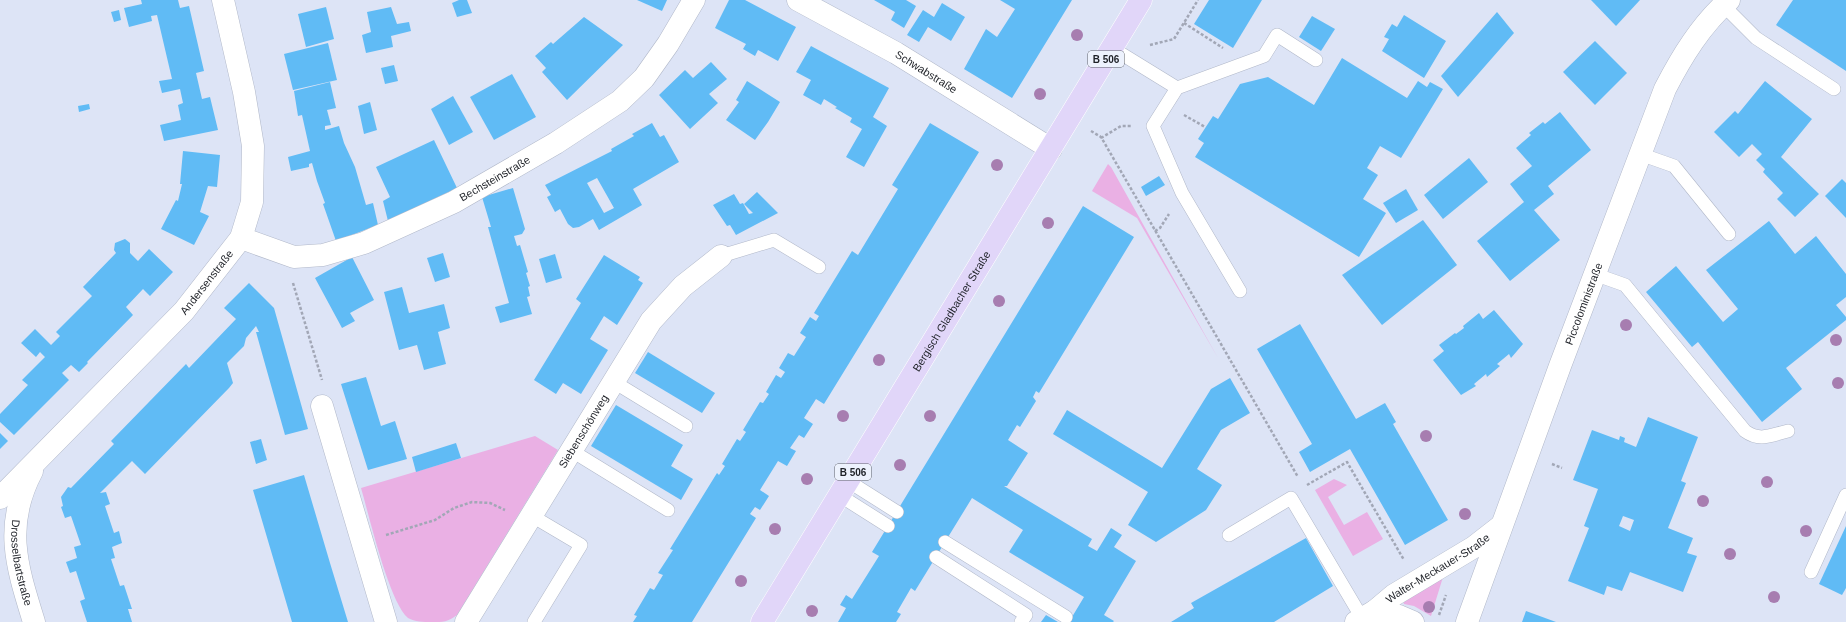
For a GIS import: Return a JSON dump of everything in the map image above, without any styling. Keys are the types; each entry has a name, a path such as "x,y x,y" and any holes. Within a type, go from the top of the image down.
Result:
{"main road":[{"name":"Bergisch Gladbacher Straße","path":"762,622 1142,0"}],"street":[{"name":"Andersenstraße","path":"0,498 184,311 241,238 252,202 253,146 244,92 223,0"},
{"name":"Bechsteinstraße","path":"241,238 294,257 323,255 364,243 454,202 556,143 620,101 644,78 668,44 694,0"},
{"name":"Schwabstraße","path":"798,0 890,50 1051,149"},
{"name":"Piccoloministraße","path":"1467,622 1594,274 1665,89 1679,62 1700,31 1726,3"},
{"name":"Siebenschönweg","path":"466,622 651,321 683,286 721,256"},
{"path":"322,406 386,622"},
{"name":"Drosselbartstraße","path":"34,622 19,572 7,542 24,486 39,459"},
{"name":"Walter-Meckauer-Straße","path":"1364,617 1394,595 1474,547 1501,526"},
{"name":"Walter-Meckauer-Straße","path":"1364,617 1399,616 1413,622"}],"lane":[{"path":"1726,3 1756,38 1834,89"},
{"path":"1240,291 1182,193 1153,126 1177,88 1264,56 1277,35 1316,60"},
{"path":"1112,48 1177,88"},
{"path":"1640,154 1674,166 1729,234"},
{"path":"721,256 774,240 819,267"},
{"path":"1594,274 1625,285 1746,431 1753,437 1760,438 1788,431"},
{"path":"614,382 686,426"},
{"path":"572,451 668,510"},
{"path":"844,488 897,512"},
{"path":"844,488 888,526"},
{"path":"1811,572 1846,495"},
{"path":"1229,535 1292,498 1364,617"},
{"path":"530,520 581,545 534,622"},
{"path":"945,542 1066,617"},
{"path":"936,557 1026,615 1021,622"}],"path":[{"path":"1184,23 1226,49"},
{"path":"1070,118 1101,138 1299,480"},
{"path":"1101,138 1121,126 1153,126"},
{"path":"294,257 293,284 323,383 322,406"},
{"path":"1303,487 1347,462 1416,582"},
{"path":"362,542 435,520 454,508 472,502 490,503 530,520"}],"shaded area":[{"path":"1108,164 1218,358 1137,218 1092,191"},
{"path":"535,436 558,450 457,615 448,620 439,622 419,622 408,618 401,609 387,577 374,537 361,488"},
{"path":"1334,479 1347,485 1328,497 1344,525 1367,512 1383,539 1353,556 1315,490"},
{"path":"1443,577 1431,616 1414,606 1404,604 1403,600"}],"building":[{"path":"141,0 178,0 180,8 189,6 204,71 196,73 202,99 210,97 218,130 164,141 160,125 181,120 178,105 183,103 180,89 162,93 159,81 172,79 157,15 151,16 152,21 129,27 124,8 142,4"},
{"path":"459,0 467,0 472,13 457,17 452,3"},
{"path":"637,0 667,0 662,11"},
{"path":"729,0 745,0 796,27 778,61 758,50 755,56 743,49 746,44 715,28"},
{"path":"874,0 906,0 916,6 904,28 891,20 895,12"},
{"path":"1000,0 1072,0 1012,98 964,69 986,29 997,37 1015,9"},
{"path":"1209,0 1262,0 1233,48 1194,24"},
{"path":"1591,0 1640,0 1616,26"},
{"path":"1793,0 1846,0 1846,71 1776,25"},
{"path":"942,3 965,17 951,41 928,27 919,42 907,35 923,10 934,17"},
{"path":"326,7 334,39 306,47 298,14"},
{"path":"391,7 397,24 409,22 411,31 391,36 393,47 366,53 362,35 371,32 367,12"},
{"path":"119,10 121,20 114,22 111,12"},
{"path":"1497,12 1514,33 1458,97 1441,76"},
{"path":"1404,15 1446,41 1424,78 1382,51 1389,39 1384,37 1392,24 1397,27"},
{"path":"1312,16 1335,29 1321,51 1299,37"},
{"path":"584,17 623,45 567,100 542,72 546,68 535,56 551,42 553,44"},
{"path":"1595,41 1627,73 1595,105 1563,72"},
{"path":"328,43 337,80 293,90 284,54"},
{"path":"811,46 889,88 873,117 887,126 864,167 846,157 862,129 850,122 852,118 835,108 837,107 824,99 821,105 803,95 811,80 796,72"},
{"path":"1342,58 1407,98 1418,81 1427,87 1430,82 1443,89 1401,158 1380,146 1367,168 1378,175 1363,199 1386,213 1359,257 1195,157 1204,143 1198,139 1213,116 1218,119 1240,84 1268,77 1314,105"},
{"path":"711,62 727,79 709,94 718,103 690,129 659,95 685,70 693,78"},
{"path":"394,65 398,81 385,84 381,68"},
{"path":"512,74 536,117 494,140 470,97"},
{"path":"747,81 780,102 755,140 726,120 739,102 736,100"},
{"path":"1765,81 1812,119 1781,157 1819,194 1795,217 1777,199 1783,193 1763,172 1765,169 1756,160 1762,154 1752,144 1739,157 1714,132 1735,111 1738,114"},
{"path":"330,82 336,108 327,110 331,125 325,126 325,130 339,126 344,143 355,167 366,205 373,203 378,225 336,241 323,204 325,203 312,163 309,164 309,167 291,171 288,157 310,151 302,115 298,116 294,91"},
{"path":"453,96 473,132 449,145 431,109"},
{"path":"370,102 377,130 364,134 358,106"},
{"path":"89,104 90,109 79,112 78,106"},
{"path":"1560,112 1591,150 1548,186 1554,194 1534,210 1560,240 1510,281 1477,241 1524,202 1510,184 1532,166 1516,148 1531,135 1529,133 1543,122 1545,124"},
{"path":"652,123 660,137 664,135 679,162 633,189 642,205 599,230 593,219 579,227 573,228 568,224 560,209 555,212 547,197 551,195 545,185 612,151 611,149 634,136 632,134","holes":["597,178 614,208 604,213 587,183"]},
{"path":"930,123 979,152 824,404 816,399 804,418 813,424 804,438 799,435 790,448 796,451 787,466 778,461 760,490 769,496 760,510 755,507 750,514 756,518 692,622 633,622 637,616 634,615 650,588 654,590 663,575 658,573 673,550 670,549 717,473 719,475 725,466 722,464 737,439 740,441 746,432 743,430 760,402 763,403 769,394 766,392 776,375 781,378 785,372 779,368 788,353 794,356 806,337 800,333 810,317 816,321 819,316 814,313 852,251 858,255 898,189 892,185"},
{"path":"434,140 457,188 388,221 383,201 390,197 376,167"},
{"path":"183,151 220,155 217,187 208,186 200,212 209,216 194,245 161,229 176,200 178,201 182,184 180,184"},
{"path":"1469,158 1488,182 1443,219 1424,195"},
{"path":"1159,176 1165,185 1146,196 1141,187"},
{"path":"1842,179 1846,183 1846,218 1825,196"},
{"path":"513,188 525,229 522,234 514,236 517,246 520,245 528,272 526,273 530,286 528,287 530,296 527,297 532,314 500,323 495,307 509,303 488,227 491,227 482,197"},
{"path":"1406,189 1418,210 1396,223 1383,203"},
{"path":"757,192 778,213 736,235 730,225 727,226 713,205 734,194 740,204 743,203 749,214 753,213 744,204"},
{"path":"1083,206 1134,237 1039,393 1036,391 1033,397 1036,401 1020,427 1017,425 1008,440 1028,453 1007,486 1004,486 1092,539 1088,546 1097,551 1111,528 1122,535 1114,547 1136,561 1104,615 1114,621 1069,622 1084,597 1009,552 1023,530 972,498 915,591 911,588 897,612 901,614 896,622 838,622 846,608 840,605 846,595 852,599 879,556 872,552"},
{"path":"1423,220 1457,265 1382,325 1342,275"},
{"path":"1769,221 1795,254 1816,236 1846,274 1846,297 1836,305 1846,317 1846,320 1786,368 1802,389 1762,422 1698,342 1692,347 1646,292 1676,266 1723,322 1738,309 1706,270"},
{"path":"125,239 130,243 130,253 138,261 149,249 173,272 150,296 143,289 126,307 133,315 79,372 71,365 62,373 69,380 14,435 0,422 0,414 28,385 22,380 45,357 40,352 36,357 21,343 35,329 51,345 60,336 56,332 92,296 83,287 116,253 114,250 115,243"},
{"path":"443,253 450,277 435,282 427,258"},
{"path":"555,254 562,278 546,283 539,259"},
{"path":"604,255 640,277 638,280 643,283 617,325 604,316 590,339 608,350 581,394 563,383 556,394 534,380 581,303 576,299"},
{"path":"352,257 374,300 350,313 355,321 342,328 315,278"},
{"path":"249,283 274,308 308,429 285,435 256,332 259,332 256,326 246,338 244,346 227,363 233,383 229,388 145,474 132,461 100,493 106,492 110,504 105,506 114,533 119,531 122,543 112,547 115,558 111,559 120,586 124,585 132,609 128,609 132,622 87,622 80,601 85,599 76,571 70,573 66,562 77,558 74,547 81,545 71,516 65,518 61,507 63,506 61,497 68,487 71,488 114,444 111,441 186,364 189,368 236,319 224,308"},
{"path":"402,287 409,313 444,304 450,328 438,332 446,364 424,370 417,345 399,350 384,292"},
{"path":"1494,310 1523,344 1511,358 1509,354 1497,364 1500,366 1487,377 1486,374 1474,384 1476,386 1461,395 1433,360 1444,351 1439,345 1464,328 1463,326 1479,313 1483,319"},
{"path":"1300,324 1356,419 1385,403 1396,422 1393,424 1448,520 1405,545 1350,449 1310,472 1299,452 1312,444 1257,349"},
{"path":"648,352 715,393 702,413 635,373"},
{"path":"366,377 381,426 395,421 407,459 368,470 341,384"},
{"path":"1230,378 1250,413 1221,430 1197,469 1222,485 1206,510 1156,542 1128,525 1148,492 1053,434 1067,410 1162,468 1211,389"},
{"path":"616,405 683,445 671,466 693,479 681,500 591,446"},
{"path":"1648,417 1698,437 1681,481 1686,483 1668,528 1693,538 1687,553 1697,556 1683,592 1630,572 1622,591 1607,586 1604,595 1568,581 1589,528 1584,526 1598,489 1573,480 1592,430 1619,440 1620,436 1625,438 1624,442 1636,447","holes":["1623,516 1634,520 1630,531 1619,526"]},
{"path":"0,433 8,441 0,449"},
{"path":"261,439 267,460 256,464 250,442"},
{"path":"456,443 461,458 416,472 412,457"},
{"path":"304,475 348,622 292,622 253,490"},
{"path":"1846,526 1846,588 1842,595 1819,584"},
{"path":"1306,538 1333,586 1274,622 1171,622 1194,608 1191,603"},
{"path":"1526,611 1556,622 1522,622"},
{"path":"1046,615 1058,622 1041,622"}]}
